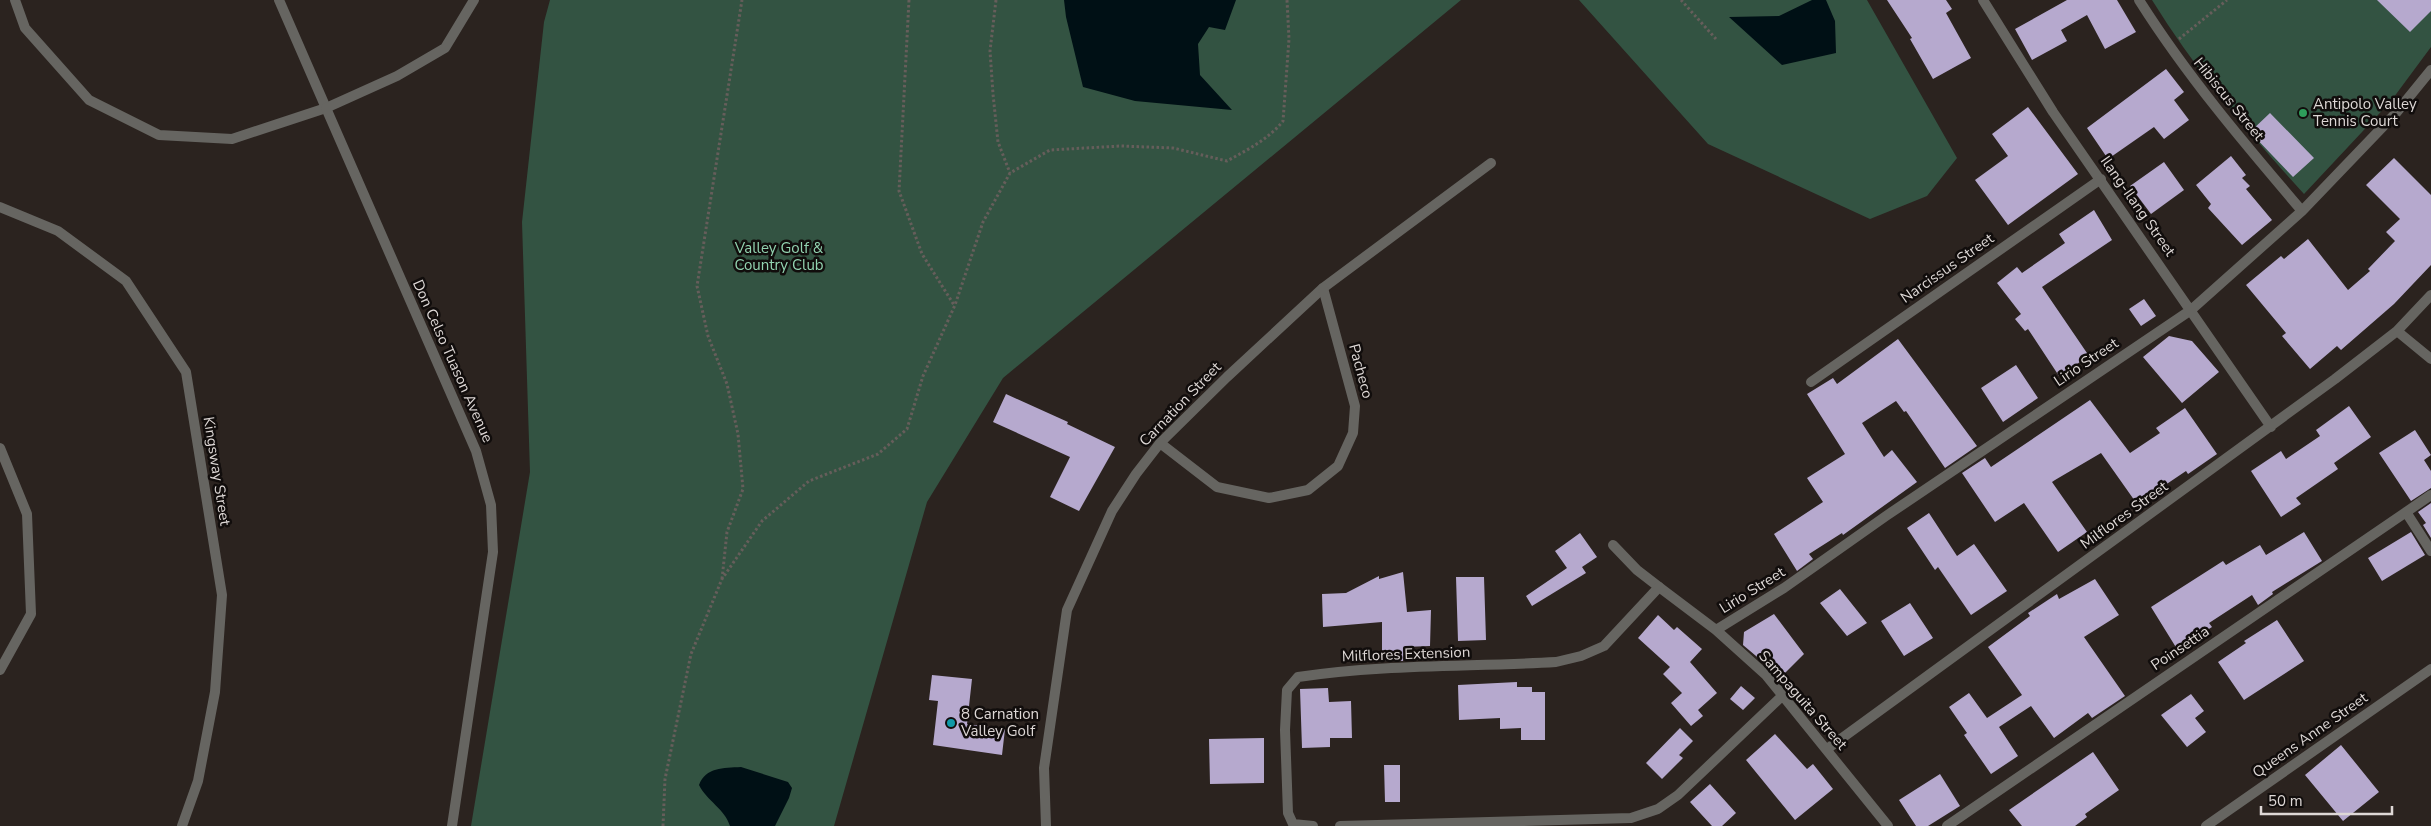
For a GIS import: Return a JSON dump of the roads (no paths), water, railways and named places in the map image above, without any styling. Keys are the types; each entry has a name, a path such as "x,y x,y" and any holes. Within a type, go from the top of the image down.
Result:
{"street":[{"path":"15,0 25,28 89,100 159,135 232,139 326,108 397,76 446,48 474,0"},
{"name":"Don Celso Tuason Avenue","path":"279,0 476,451 491,505 493,552 452,826"},
{"name":"Ilang-Ilang Street","path":"1983,0 2053,112 2271,427"},
{"name":"Hibiscus Street","path":"2139,0 2169,48 2236,134 2302,211"},
{"name":"Lirio Street","path":"1716,630 1784,588 1886,516 2191,310 2302,211 2396,113 2431,70"},
{"name":"Carnation Street","path":"1046,826 1044,768 1067,610 1112,511 1136,474 1160,443 1227,377 1323,288 1491,163"},
{"name":"Narcissus Street","path":"1811,382 2101,179"},
{"name":"Kingsway Street","path":"0,208 58,231 126,281 186,372 222,595 215,692 198,781 182,826"},
{"name":"Pacheco","path":"1160,443 1217,487 1269,498 1308,490 1338,466 1354,433 1355,406 1323,288"},
{"name":"Milflores Street","path":"1827,749 2271,427 2398,331 2431,295"},
{"path":"2398,331 2431,359"},
{"path":"0,448 27,514 31,614 0,670"},
{"name":"Poinsettia","path":"1947,826 2431,495"},
{"path":"2406,512 2431,551"},
{"name":"Sampaguita Street","path":"1613,545 1637,570 1716,630 1766,675 1888,826"},
{"name":"Milflores Extension","path":"1313,826 1293,824 1288,813 1285,730 1287,690 1298,677 1385,669 1556,662 1581,656 1604,646 1659,587"},
{"name":"Queens Anne Street","path":"2206,826 2431,669"},
{"path":"1340,826 1631,818 1658,809 1678,795 1782,696"}],"place":[{"name":"Antipolo Valley Tennis Court","path":"2303,113"},
{"name":"8 Carnation Valley Golf","path":"951,723"}],"park label":[{"name":"Valley Golf & Country Club","path":"779,256"}]}
